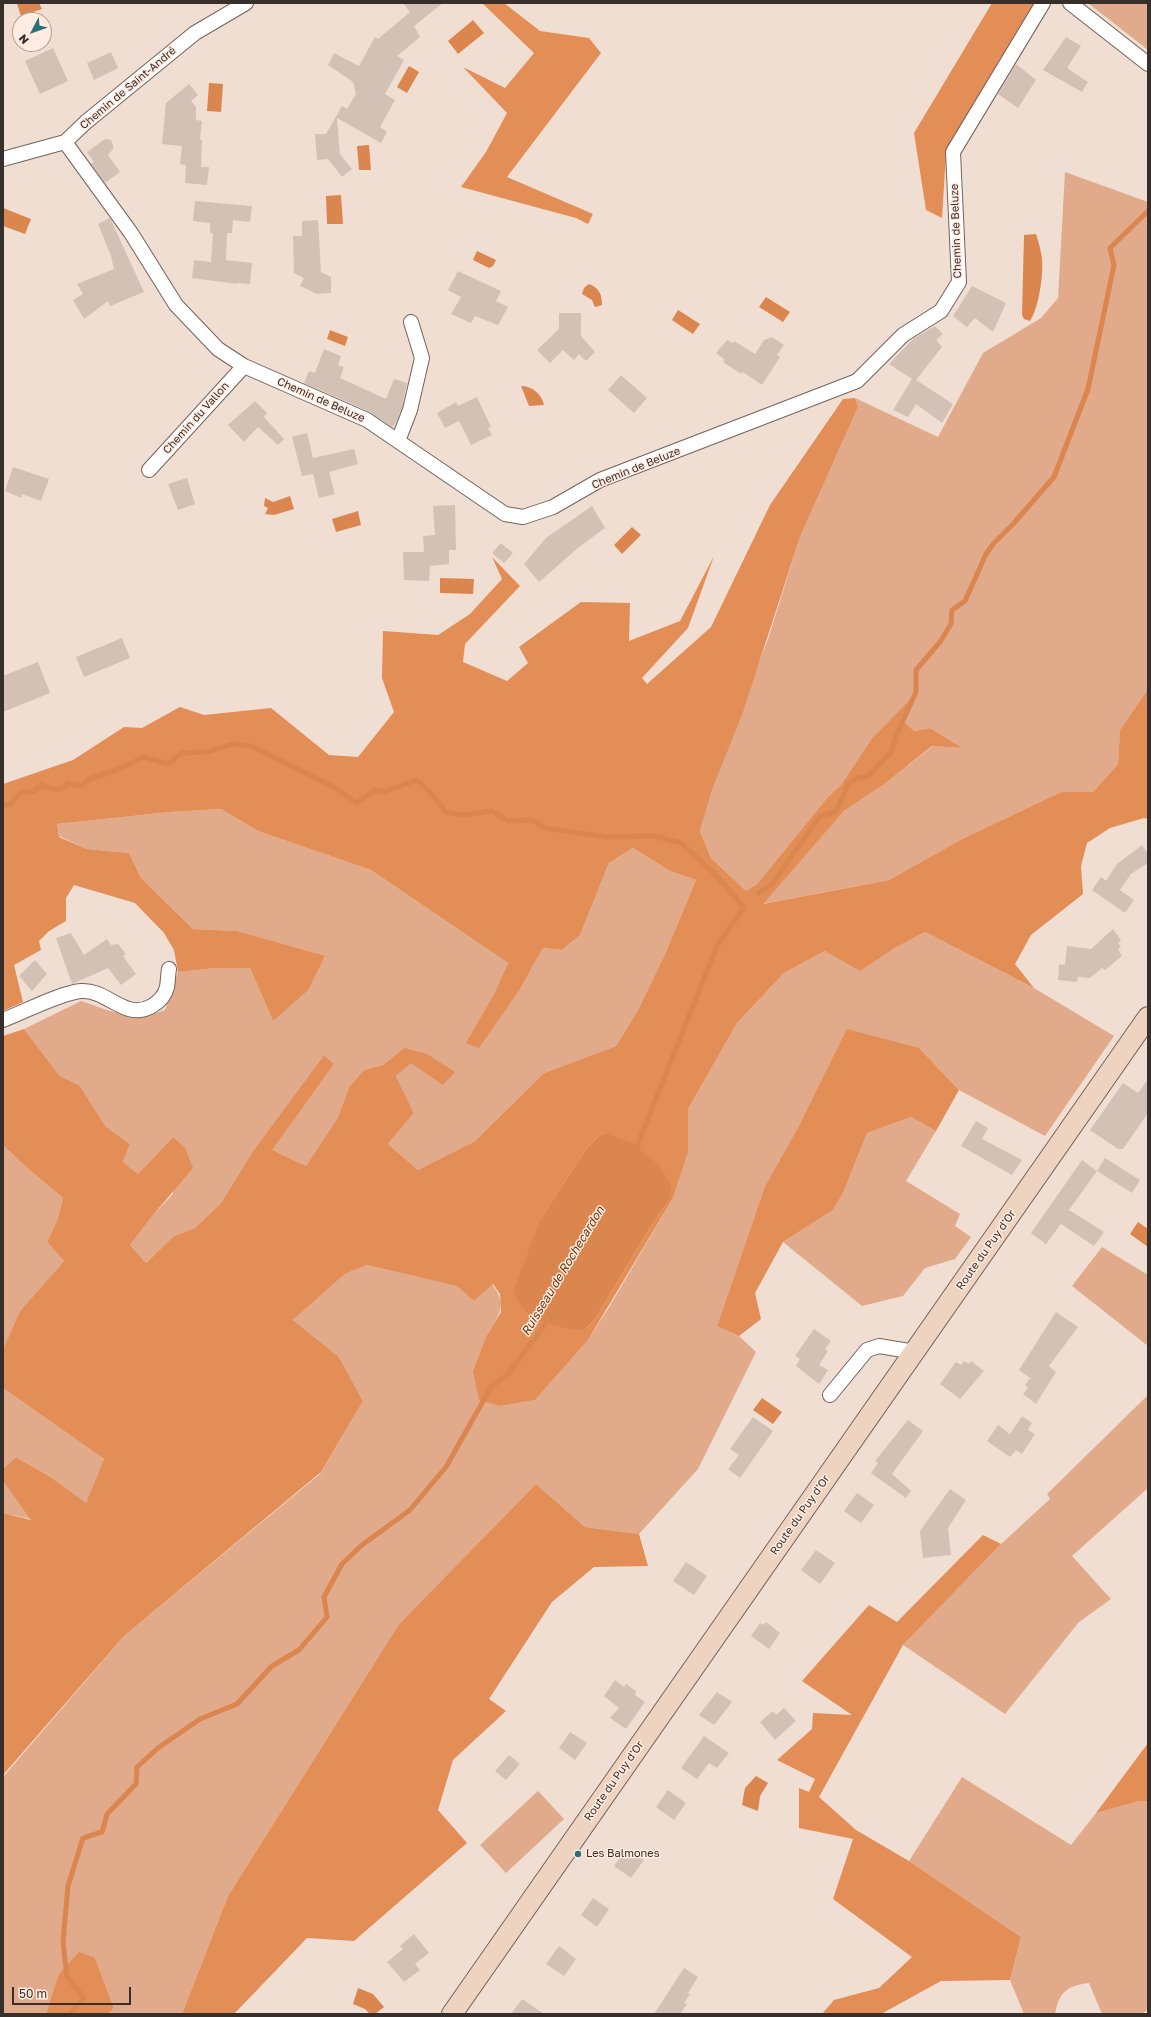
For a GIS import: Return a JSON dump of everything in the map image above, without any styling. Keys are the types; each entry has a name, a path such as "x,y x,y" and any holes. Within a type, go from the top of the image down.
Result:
{"main road":[{"name":"Route du Puy d'Or","path":"452,2014 1148,1017"}],"street":[{"name":"Chemin de Saint-André","path":"3,159 65,142 86,122 194,33 246,3"},
{"name":"Chemin de Beluze","path":"65,142 131,233 176,305 218,349 244,366 367,420 505,514 523,518 553,507 600,480 856,381 903,335 941,311 958,282 953,152 1043,3"},
{"path":"1070,3 1148,64"},
{"path":"398,441 410,410 422,358 411,322"},
{"name":"Chemin du Vallon","path":"149,470 244,366"},
{"path":"3,1020 80,991 95,992 129,1010 146,1010 158,1002 166,988 169,969"},
{"path":"830,1396 867,1350 879,1346 915,1352"}],"shaded area":[{"path":"482,3 504,3 540,31 589,38 601,53 507,177 593,214 588,224 576,218 461,187 486,152 507,113 463,67 505,88 534,53"},
{"path":"992,3 1036,3 946,154 942,218 926,210 914,133"},
{"path":"1088,3 1148,3 1148,50"},
{"path":"1065,172 1148,202 1148,689 1120,730 1118,764 1093,792 1061,792 962,839 889,880 762,904 844,811 886,783 933,746 961,748 930,728 914,731 901,719 915,696 872,738 841,785 827,798 757,884 746,891 711,858 700,831 713,787 769,636 800,537 858,407 855,398 938,437 983,353 1041,318 1058,298"},
{"path":"855,398 858,407 800,537 743,712 713,787 700,831 711,858 746,891 757,884 827,798 841,785 872,738 916,694 901,719 914,731 930,728 962,748 932,746 886,783 844,811 763,904 889,880 962,839 1061,792 1093,792 1118,764 1120,730 1148,689 1148,819 1144,818 1110,828 1087,843 1081,866 1083,894 1031,935 1015,964 1034,988 925,932 893,949 860,971 825,951 784,973 737,1023 688,1109 688,1153 673,1198 588,1340 535,1400 501,1406 479,1400 473,1371 487,1335 501,1312 500,1294 493,1284 474,1301 457,1286 367,1265 345,1274 293,1320 339,1357 363,1401 321,1472 124,1636 3,1775 3,1513 31,1520 3,1481 3,1469 16,1457 49,1476 86,1503 104,1459 3,1388 4,1348 20,1311 64,1261 47,1242 57,1221 63,1198 26,1167 3,1145 3,1036 24,1029 59,1075 80,1086 106,1127 130,1144 123,1162 138,1174 173,1137 185,1148 193,1168 130,1245 146,1263 174,1236 195,1228 221,1203 253,1151 324,1055 334,1064 272,1150 306,1166 338,1117 349,1087 364,1070 383,1065 404,1048 427,1054 455,1072 443,1085 411,1063 396,1076 414,1113 388,1144 418,1170 475,1141 544,1073 616,1046 638,1010 665,954 696,880 670,871 633,848 609,863 580,935 562,950 543,948 520,989 479,1048 466,1043 492,998 508,963 371,870 258,831 221,809 170,812 57,824 59,837 87,849 129,853 141,878 193,929 237,931 325,956 308,990 273,1021 250,968 216,968 178,972 174,950 164,933 135,903 74,885 66,898 66,921 49,931 39,941 41,950 14,965 23,1002 3,1011 3,784 73,760 124,727 142,728 180,707 204,715 271,708 329,755 358,757 394,712 382,678 383,631 438,635 470,614 502,579 492,557 520,586 465,644 463,662 507,681 528,663 519,647 581,602 630,603 629,641 680,621 714,556 688,628 642,678 647,684 711,627 770,505 843,399","holes":["598,1137 670,1199 648,1231 595,1319 588,1327 581,1330 540,1220 586,1149"]},
{"path":"221,809 258,831 371,870 508,963 492,998 520,989 543,948 562,950 580,935 609,863 633,848 670,871 696,880 665,954 638,1010 616,1046 544,1073 475,1141 418,1170 388,1144 414,1113 396,1076 410,1063 404,1048 383,1065 364,1070 349,1087 338,1117 306,1166 271,1150 334,1064 324,1055 253,1151 221,1203 195,1228 174,1236 146,1263 130,1245 153,1215 173,1194 173,1137 138,1174 123,1162 130,1144 106,1127 80,1086 59,1075 24,1029 81,1001 113,1012 133,1016 153,1014 165,1010 178,972 216,968 250,968 273,1021 325,957 237,931 193,929 141,878 129,853 87,849 59,836 57,824 170,812"},
{"path":"925,932 1034,988 1114,1036 1045,1136 959,1090 919,1048 801,1122 765,1186 717,1326 739,1336 756,1352 698,1469 639,1534 585,1527 536,1484 399,1624 228,1896 182,2014 108,2014 114,2008 95,1958 52,1998 46,2014 3,2014 4,1776 124,1636 320,1474 363,1401 339,1357 293,1320 345,1274 367,1265 458,1286 474,1301 492,1284 497,1291 501,1304 498,1316 487,1335 501,1406 535,1400 588,1340 611,1304 673,1198 688,1153 688,1109 737,1023 784,973 825,951 893,949"},
{"path":"847,1029 919,1048 959,1090 936,1131 911,1117 867,1133 843,1193 833,1210 783,1242 755,1293 761,1319 739,1336 717,1326 765,1186 801,1122"},
{"path":"911,1117 936,1131 906,1181 960,1214 955,1226 971,1237 955,1259 925,1268 903,1296 862,1306 783,1242 833,1210 843,1193 867,1133"},
{"path":"3,1145 26,1167 63,1198 57,1221 47,1242 64,1261 20,1311 3,1359"},
{"path":"1102,1247 1148,1275 1148,1346 1072,1286"},
{"path":"3,1388 104,1459 86,1504 49,1476 16,1457 3,1469"},
{"path":"1148,1395 1148,1488 1072,1556 1111,1599 1079,1622 1005,1714 903,1645 1001,1544 1050,1499 1047,1494"},
{"path":"3,1481 31,1519 3,1513"},
{"path":"536,1484 585,1527 639,1534 648,1566 594,1567 552,1602 489,1699 506,1711 453,1760 438,1810 467,1843 354,1941 307,1938 234,2014 182,2014 228,1896 399,1624"},
{"path":"983,1535 1001,1544 903,1645 819,1797 856,1830 909,1861 1021,1937 1010,1980 941,1981 881,2014 822,2014 834,2000 879,1988 912,1957 833,1899 853,1839 799,1828 799,1788 809,1792 815,1779 777,1760 812,1729 813,1713 852,1715 802,1681 869,1605 897,1622"},
{"path":"1148,1743 1148,1801 1140,1801 1096,1813"},
{"path":"962,1777 1071,1845 1096,1813 1140,1801 1148,1801 1148,2009 1142,2014 1102,2014 1089,1983 1075,1986 1065,1991 1059,2000 1055,2014 1024,2014 1010,1980 1021,1937 909,1861"},
{"path":"538,1791 564,1819 506,1873 480,1845"},
{"path":"79,1952 95,1958 114,2008 108,2014 46,2014 59,1974"}],"water":[{"path":"39,3 42,9 33,12 20,12 17,4"},
{"path":"473,20 484,33 458,54 448,41"},
{"path":"409,66 419,72 407,93 397,87"},
{"path":"209,83 223,84 221,112 207,111"},
{"path":"369,145 371,170 359,170 357,146"},
{"path":"341,195 343,224 327,224 326,196"},
{"path":"3,208 31,219 25,234 3,226"},
{"path":"1036,234 1042,260 1042,278 1036,307 1030,321 1024,319 1022,315 1024,235"},
{"path":"477,251 496,260 493,266 489,268 473,260"},
{"path":"589,284 595,287 599,292 602,305 595,307 592,300 582,294 584,288"},
{"path":"766,297 790,312 783,322 759,307"},
{"path":"678,310 700,324 693,334 672,320"},
{"path":"330,330 348,337 345,346 327,339"},
{"path":"521,386 529,387 536,391 541,397 544,405 529,406"},
{"path":"290,496 294,509 274,515 265,514 268,508 264,506 265,498 273,502"},
{"path":"358,511 361,525 336,532 332,519"},
{"path":"632,527 641,535 622,554 614,545"},
{"path":"440,578 474,579 473,594 440,593"},
{"path":"607,1134 631,1142 660,1166 671,1186 670,1199 648,1231 595,1319 585,1329 573,1330 545,1323 532,1316 521,1306 514,1290 540,1220 586,1149 598,1137"},
{"path":"1138,1222 1148,1229 1148,1247 1130,1234"},
{"path":"762,1398 782,1412 773,1424 753,1410"},
{"path":"756,1776 768,1783 760,1796 758,1811 742,1805 745,1788"},
{"path":"358,1988 373,1994 384,2007 375,2014 370,2014 365,2009 353,2004"}],"building":[{"path":"403,3 443,3 414,26 420,37 397,56 404,60 385,94 395,100 380,127 387,132 381,143 337,118 340,154 352,169 342,177 328,159 317,160 315,134 326,134 342,106 347,109 356,94 353,82 328,65 334,53 359,66 375,37 378,39 410,12"},
{"path":"1066,37 1081,46 1067,68 1088,82 1082,92 1043,70"},
{"path":"52,48 68,81 40,94 25,61 44,52 52,52"},
{"path":"111,52 118,68 94,80 87,63"},
{"path":"1016,64 1036,80 1018,108 998,94"},
{"path":"189,84 198,95 191,101 196,107 196,120 202,121 200,139 202,140 201,167 209,167 207,185 185,183 186,165 180,164 182,146 162,144 166,103"},
{"path":"105,139 111,140 113,149 108,155 120,172 105,183 91,164 94,162 87,152"},
{"path":"195,201 252,206 250,222 233,220 232,233 227,233 226,260 252,263 250,284 237,284 192,278 194,260 211,262 213,234 210,233 210,223 193,221"},
{"path":"110,218 144,292 110,306 108,301 84,319 73,300 83,294 77,284 114,269 111,256 98,224"},
{"path":"318,220 321,272 331,277 331,293 317,294 300,286 304,278 294,273 293,236 302,236 302,221"},
{"path":"458,271 501,291 496,301 508,307 498,325 475,316 471,323 451,314 461,297 448,290"},
{"path":"972,286 1006,303 993,332 975,318 967,327 953,316"},
{"path":"559,313 581,313 581,336 595,352 586,361 579,354 574,360 563,350 550,363 537,350 559,329"},
{"path":"935,326 943,334 936,340 942,347 916,380 953,404 942,423 916,404 908,417 893,410 912,379 889,364 913,339"},
{"path":"772,337 784,345 777,355 780,357 762,385 743,372 741,374 723,362 725,360 716,353 727,340 733,343 734,341 755,354 764,340"},
{"path":"324,349 341,356 338,365 344,367 340,378 386,399 394,379 407,383 402,408 396,422 392,427 370,412 304,383 309,371 315,373"},
{"path":"621,375 647,398 634,413 608,390"},
{"path":"477,397 491,427 488,428 492,435 471,445 459,421 445,428 437,413 456,402 458,406"},
{"path":"255,401 267,413 264,417 284,439 278,445 258,427 244,442 228,425"},
{"path":"307,433 313,458 354,449 358,464 329,472 335,494 319,498 313,474 302,476 292,437"},
{"path":"13,467 49,479 41,501 22,494 21,498 5,491"},
{"path":"187,478 195,504 178,510 168,484"},
{"path":"455,505 456,550 449,550 449,564 430,566 429,581 404,580 403,552 424,552 423,536 435,535 433,506"},
{"path":"592,506 605,528 579,547 539,582 524,564 546,538"},
{"path":"501,543 513,553 504,563 492,553"},
{"path":"122,638 130,658 84,677 76,657"},
{"path":"38,662 50,693 3,712 3,676"},
{"path":"1142,845 1148,854 1148,863 1131,874 1120,890 1134,900 1125,913 1092,890 1101,877 1106,881 1117,864"},
{"path":"1113,929 1121,940 1118,943 1121,947 1118,949 1122,956 1105,970 1102,968 1090,978 1078,977 1077,982 1058,980 1059,964 1065,965 1067,946 1091,949"},
{"path":"71,933 84,955 107,939 111,945 118,944 126,954 123,956 136,974 121,985 108,968 72,984 56,938"},
{"path":"35,960 47,974 32,991 19,976"},
{"path":"1148,1079 1148,1113 1123,1149 1118,1149 1090,1130 1123,1083 1138,1093"},
{"path":"976,1121 988,1128 982,1139 1022,1160 1012,1175 961,1146"},
{"path":"1105,1158 1140,1180 1132,1193 1097,1171"},
{"path":"1082,1160 1097,1171 1069,1210 1104,1232 1094,1246 1061,1224 1046,1244 1031,1233"},
{"path":"1056,1312 1078,1327 1049,1366 1056,1372 1036,1404 1023,1394 1028,1388 1025,1385 1030,1378 1019,1370"},
{"path":"814,1329 831,1341 825,1349 828,1351 819,1365 828,1370 819,1384 796,1366 800,1359 795,1356"},
{"path":"964,1361 969,1364 971,1361 984,1371 960,1399 940,1384 956,1362 961,1365"},
{"path":"1022,1416 1032,1423 1028,1430 1035,1434 1022,1454 1016,1450 1010,1457 987,1441 998,1425 1010,1434"},
{"path":"753,1417 773,1431 740,1478 728,1469 739,1455 730,1449"},
{"path":"908,1420 923,1431 892,1474 911,1491 906,1498 871,1473 878,1463 875,1461"},
{"path":"950,1489 966,1500 948,1528 951,1555 923,1558 920,1531"},
{"path":"857,1493 874,1505 861,1523 844,1511"},
{"path":"816,1550 835,1563 820,1584 801,1570"},
{"path":"686,1562 707,1576 694,1595 673,1581"},
{"path":"766,1622 780,1633 769,1649 751,1636 760,1623 763,1625"},
{"path":"615,1680 624,1687 626,1684 636,1691 635,1695 645,1702 626,1729 610,1718 619,1708 604,1696"},
{"path":"717,1692 732,1702 714,1725 699,1715"},
{"path":"784,1708 796,1721 775,1740 760,1722 773,1711 776,1715"},
{"path":"570,1732 587,1743 575,1760 559,1748"},
{"path":"704,1736 729,1753 717,1768 709,1763 697,1779 681,1768"},
{"path":"509,1755 520,1764 506,1780 495,1771"},
{"path":"668,1790 686,1803 674,1820 656,1807"},
{"path":"627,1849 644,1860 631,1878 614,1866"},
{"path":"593,1898 609,1909 597,1927 581,1915"},
{"path":"414,1934 429,1953 415,1964 420,1970 404,1982 387,1962 403,1949 400,1946"},
{"path":"559,1946 576,1959 564,1976 546,1964"},
{"path":"684,1968 698,1977 688,1993 690,1994 684,2003 687,2004 680,2014 654,2014"},
{"path":"522,1999 544,2014 511,2014"}],"waterway":[{"name":"Ruisseau de Rochecardon","path":"759,893 772,884 820,816 836,812 848,784 855,779 868,776 892,751 896,736 916,692 916,670 940,642 951,624 952,610 965,601 986,554 994,543 1014,523 1054,477 1088,389 1114,265 1110,248 1148,211"},
{"path":"3,805 10,805 20,793 34,791 41,785 55,789 62,788 68,783 82,786 89,779 117,770 144,757 168,764 182,753 206,752 233,744 251,746 334,787 357,803 375,790 383,792 417,780 430,792 446,812 464,815 492,811 508,821 533,820 544,828 607,837 653,836 681,843 713,872 744,907 717,946 635,1151"},
{"name":"Ruisseau de Rochecardon","path":"70,2014 84,1998 67,1977 63,1942 68,1886 83,1838 102,1832 107,1814 136,1784 137,1767 158,1748 200,1719 237,1704 272,1666 299,1650 327,1617 324,1597 342,1564 362,1545 410,1510 446,1467 491,1387 508,1374 549,1319"}],"place":[{"name":"Les Balmones","path":"578,1854"}]}
